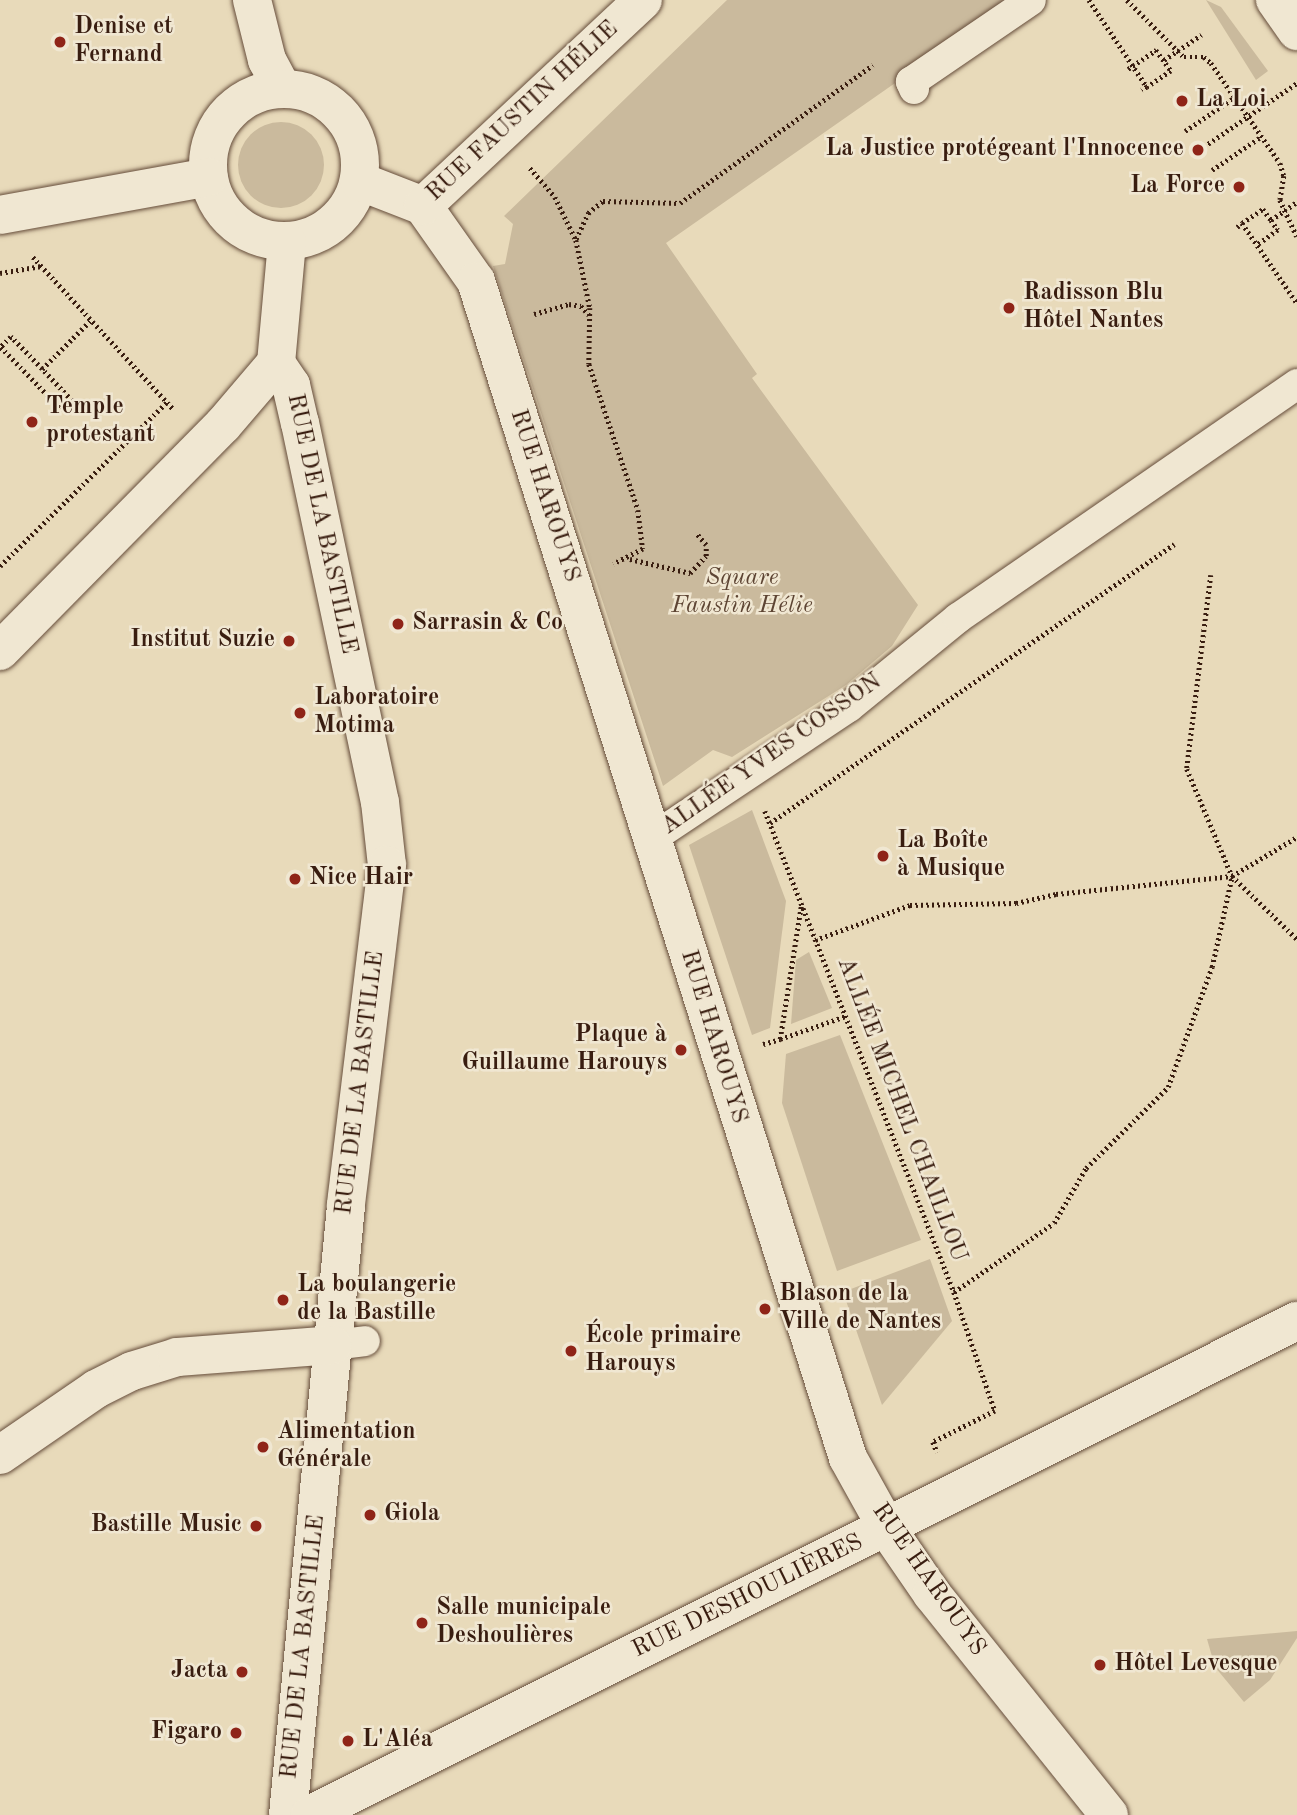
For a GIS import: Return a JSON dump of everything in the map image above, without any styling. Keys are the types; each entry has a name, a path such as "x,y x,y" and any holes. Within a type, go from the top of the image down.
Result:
{"street":[{"path":"252,0 267,60 282,88"},
{"name":"RUE FAUSTIN HÉLIE","path":"359,181 423,206 643,0"},
{"path":"1275,0 1297,31"},
{"path":"282,88 316,96 343,116 359,153 359,181 349,206 330,227 287,242 259,238 231,220 213,193 209,177 211,144 226,115 253,95 282,88"},
{"path":"0,215 209,177"},
{"name":"RUE HAROUYS","path":"423,206 476,281 848,1458 888,1530 932,1594 1109,1815"},
{"path":"0,651 223,425 276,363 287,242"},
{"name":"RUE DE LA BASTILLE","path":"276,363 291,385 300,424 380,802 387,865 349,1343 288,1815"},
{"name":"RUE DESHOULIÈRES","path":"310,1815 888,1530 1297,1321"},
{"path":"0,1455 96,1389 132,1371 177,1357 349,1343"}],"lane":[{"path":"914,89 911,82 1031,0"},
{"name":"ALLÉE YVES COSSON","path":"651,839 849,707 958,618 1297,384"}],"path":[{"path":"1089,0 1130,67 1144,88 1171,71 1156,50 1130,67"},
{"path":"1127,0 1184,57 1209,60 1249,116 1283,171 1279,196 1297,236"},
{"path":"1164,60 1201,35"},
{"path":"576,240 588,213 603,201 680,203 885,56"},
{"path":"1199,150 1297,83"},
{"path":"1185,131 1235,97"},
{"path":"1212,170 1262,136"},
{"path":"540,179 555,197 576,240 591,319 589,364 642,536 641,552 629,559 570,578"},
{"path":"1271,220 1297,202"},
{"path":"1257,245 1278,230 1263,209 1240,225 1297,303"},
{"path":"0,566 167,402 29,253"},
{"path":"0,273 42,266"},
{"path":"528,310 533,314 574,304 586,309 591,319"},
{"path":"42,369 91,320"},
{"path":"10,337 42,369 72,401 62,410 37,384 29,381 26,373 1,346 10,337"},
{"path":"21,377 26,373"},
{"path":"32,389 37,384"},
{"path":"629,559 690,573 706,556 704,542 696,533"},
{"name":"ALLÉE MICHEL CHAILLOU","path":"995,1411 954,1292 770,823 1174,544"},
{"path":"1211,575 1187,769 1232,876 1297,939"},
{"path":"815,940 910,905 1016,903 1056,894 1232,876 1297,837"},
{"path":"954,1292 1054,1223 1086,1168 1168,1087 1212,967 1232,876"},
{"path":"780,1039 801,903"},
{"path":"759,1045 846,1016"}],"green space":[{"name":"Square Faustin Hélie","path":"727,0 1014,0 666,243 757,374 752,378 918,605 892,646 846,685 732,757 713,750 663,786 493,266 505,264 513,224 504,216"},
{"path":"1206,0 1221,7 1268,71 1256,80"},
{"path":"281,122 298,125 312,134 321,148 324,165 321,182 312,196 298,205 281,208 264,205 250,196 241,182 238,165 241,148 250,134 264,125"},
{"path":"752,810 786,901 770,1028 752,1035 689,845"},
{"path":"809,952 832,1008 791,1024 796,960"},
{"path":"840,1035 921,1240 837,1271 782,1103 786,1054"},
{"path":"930,1259 952,1321 882,1405 843,1292"},
{"path":"1297,1631 1297,1638 1270,1680 1244,1702 1215,1667 1207,1639"}],"place":[{"name":"Denise et Fernand","path":"60,42"},
{"name":"La Loi","path":"1182,101"},
{"name":"La Justice protégeant l'Innocence","path":"1198,150"},
{"name":"La Force","path":"1239,187"},
{"name":"Radisson Blu Hôtel Nantes","path":"1009,308"},
{"name":"Temple protestant","path":"32,422"},
{"name":"Sarrasin & Co","path":"398,624"},
{"name":"Institut Suzie","path":"289,641"},
{"name":"Laboratoire Motima","path":"300,713"},
{"name":"La Boîte à Musique","path":"883,856"},
{"name":"Nice Hair","path":"295,879"},
{"name":"Plaque à Guillaume Harouys","path":"681,1050"},
{"name":"La boulangerie de la Bastille","path":"283,1300"},
{"name":"Blason de la Ville de Nantes","path":"765,1309"},
{"name":"École primaire Harouys","path":"571,1351"},
{"name":"Alimentation Générale","path":"263,1447"},
{"name":"Giola","path":"370,1515"},
{"name":"Bastille Music","path":"256,1526"},
{"name":"Salle municipale Deshoulières","path":"422,1623"},
{"name":"Hôtel Levesque","path":"1100,1665"},
{"name":"Jacta","path":"242,1672"},
{"name":"Figaro","path":"236,1733"},
{"name":"L'Aléa","path":"348,1741"}]}
